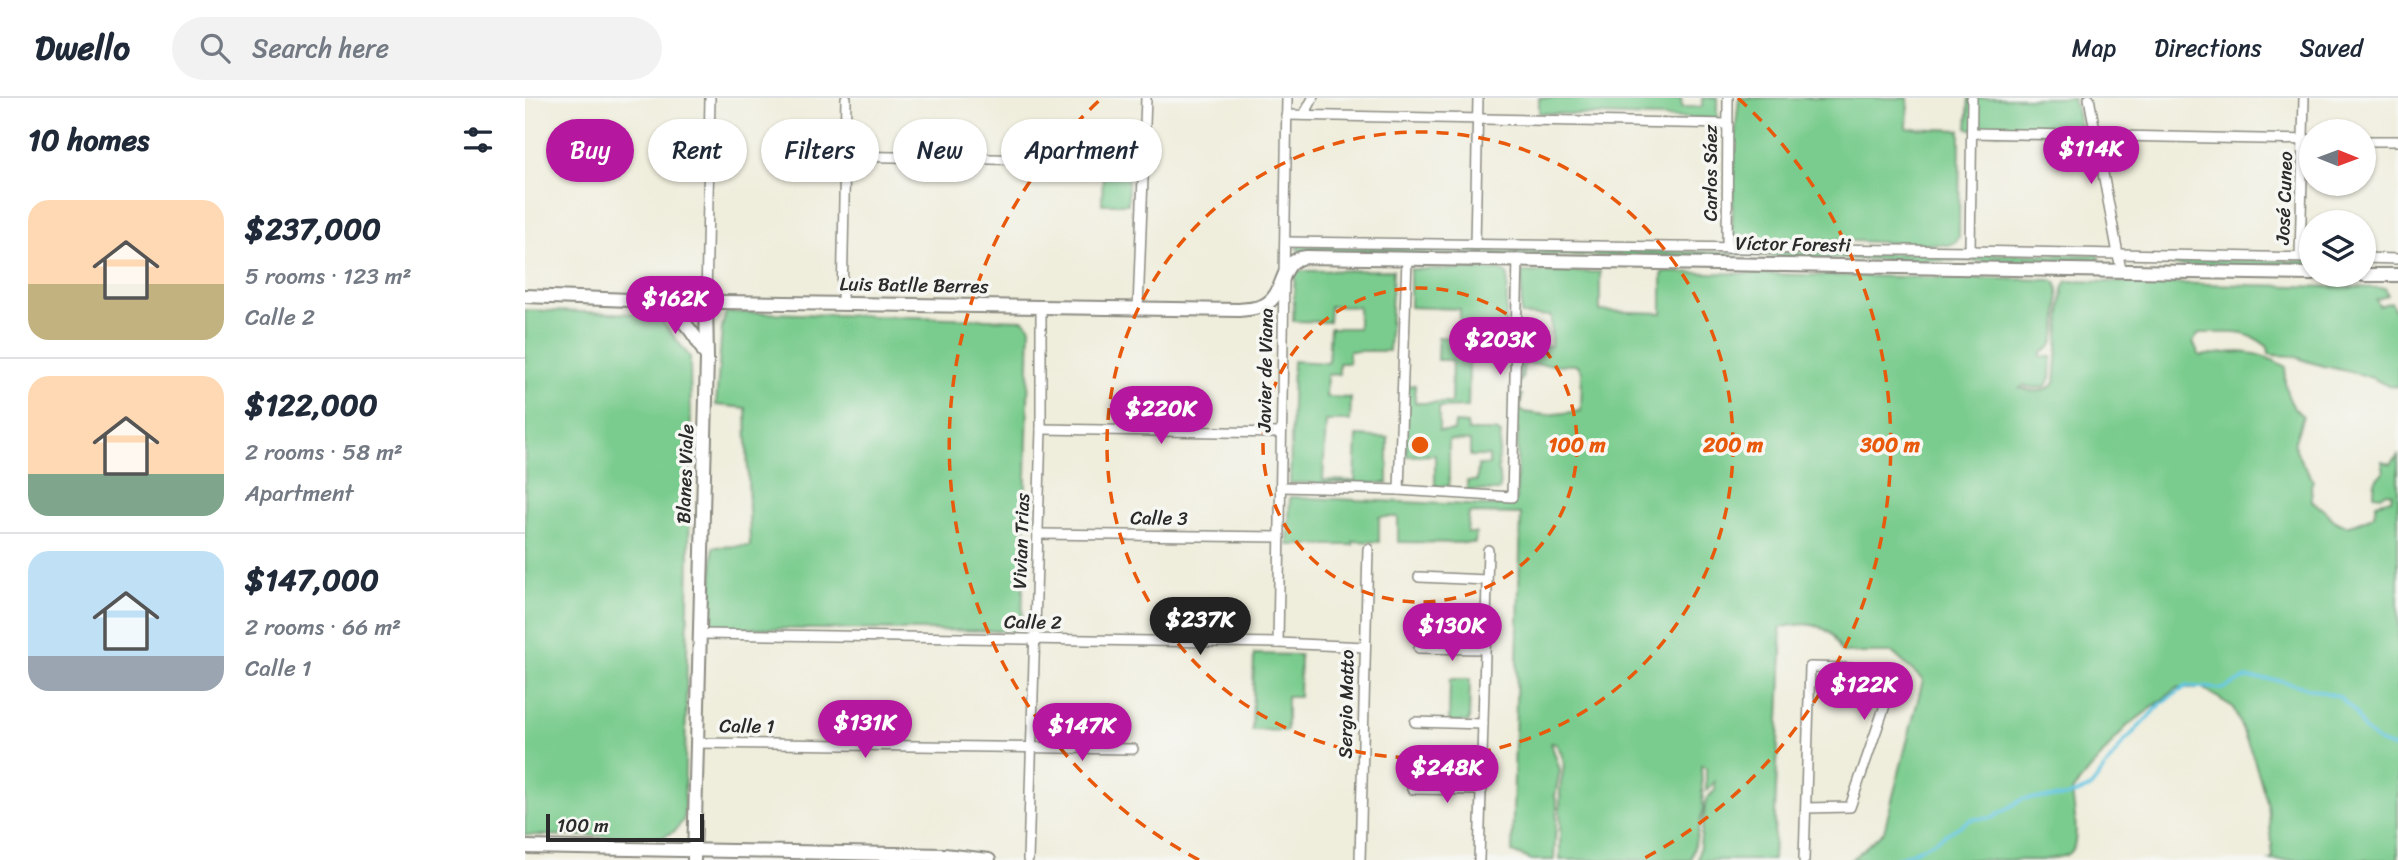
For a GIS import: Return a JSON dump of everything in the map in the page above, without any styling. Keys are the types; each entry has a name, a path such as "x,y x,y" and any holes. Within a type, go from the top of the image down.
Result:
{"street":[{"name":"Blanes Viale","path":"694,855 711,98"},
{"path":"845,119 846,98"},
{"path":"1145,119 1146,98"},
{"name":"Javier de Viana","path":"1278,643 1287,98"},
{"path":"1304,115 1313,98"},
{"path":"1475,244 1478,98"},
{"name":"Carlos Sáez","path":"1727,248 1728,98"},
{"path":"1970,250 1972,98"},
{"path":"2089,98 2121,270"},
{"name":"José Cuneo","path":"2304,98 2306,119"},
{"path":"1286,115 1728,124"},
{"path":"1972,133 2299,140"},
{"path":"2377,141 2398,141"},
{"path":"879,157 1001,159"},
{"path":"842,303 844,182"},
{"path":"1138,309 1142,182"},
{"name":"Víctor Foresti","path":"1286,242 1970,250 2299,257"},
{"name":"Víctor Foresti","path":"1284,276 1288,266 1298,257 2299,274"},
{"path":"1399,490 1407,258"},
{"path":"2376,258 2398,259"},
{"path":"1282,487 1513,497 1518,259"},
{"path":"2376,275 2398,275"},
{"name":"Luis Batlle Berres","path":"525,296 657,301 1239,310 1262,307 1274,298 1284,276"},
{"path":"657,301 681,317 689,326 707,359"},
{"name":"Vivian Trias","path":"1028,860 1041,429 1041,307"},
{"path":"1041,429 1281,433"},
{"name":"Calle 3","path":"1038,534 1280,537"},
{"name":"Sergio Matto","path":"1360,860 1368,549"},
{"path":"1479,860 1488,551"},
{"path":"1419,577 1487,580"},
{"name":"Calle 2","path":"700,634 1278,643 1365,647"},
{"path":"1419,648 1485,649"},
{"path":"1804,860 1810,667 1884,669 1891,674 1893,682 1850,807 1806,808"},
{"path":"1415,722 1483,724"},
{"name":"Calle 1","path":"698,743 1133,749"},
{"path":"1412,789 1482,790"},
{"path":"525,847 694,855 944,855 985,860"}],"green space":[{"path":"1539,98 1681,98 1682,107 1702,107 1702,98 1717,98 1717,119 1539,113"},
{"path":"1739,98 1908,98 1907,128 1960,130 1959,237 1956,242 1949,245 1830,240 1735,243 1732,237 1734,145"},
{"path":"1969,98 2073,98 2082,133 1987,132 1967,128"},
{"path":"1103,182 1128,182 1128,204 1102,204"},
{"path":"1302,245 1459,250 2098,255 2100,259 2097,263 1797,258 1732,254 1722,257 1302,252 1296,248"},
{"path":"2131,261 2299,261 2299,268 2133,264"},
{"path":"1410,269 1499,270 1508,276 1505,332 1470,332 1468,407 1439,408 1439,431 1454,431 1455,423 1467,424 1468,431 1496,431 1501,434 1498,463 1500,489 1497,491 1467,490 1467,481 1477,481 1478,465 1489,465 1489,456 1470,456 1470,441 1449,440 1449,486 1435,487 1435,455 1406,456 1407,386 1415,385 1415,403 1451,403 1452,360 1437,360 1438,337 1459,338 1460,309 1410,307"},
{"path":"1393,270 1389,351 1349,351 1349,363 1339,363 1339,374 1327,375 1326,397 1351,398 1350,421 1326,421 1323,480 1355,481 1357,436 1388,438 1388,483 1290,483 1293,361 1328,363 1330,328 1358,328 1358,307 1330,306 1329,322 1293,321 1295,271"},
{"path":"1522,272 1600,272 1600,311 1662,313 1662,272 2051,280 2056,282 2058,287 2055,338 2041,357 2052,357 2051,378 2045,387 2020,388 2034,391 2047,389 2055,383 2063,289 2067,281 2385,288 2388,295 2376,300 2379,306 2391,302 2398,318 2398,386 2293,356 2269,354 2268,347 2243,334 2199,333 2193,342 2200,356 2224,353 2254,354 2286,367 2287,394 2293,407 2303,416 2294,444 2313,480 2312,501 2339,523 2352,524 2374,515 2376,503 2391,499 2392,493 2374,495 2375,485 2376,479 2384,472 2382,461 2391,464 2398,455 2398,860 2270,860 2273,858 2268,805 2253,756 2233,707 2202,688 2178,688 2126,727 2072,791 2075,841 2067,855 2042,860 1851,860 1884,831 1923,680 1893,653 1842,653 1830,633 1806,624 1780,628 1782,650 1773,860 1698,860 1706,800 1715,790 1715,782 1706,791 1706,767 1701,765 1703,810 1691,860 1560,860 1560,792 1564,763 1556,744 1551,743 1560,770 1555,796 1557,805 1554,860 1532,860 1512,852 1521,514 1469,513 1467,533 1476,533 1475,543 1398,542 1398,517 1379,517 1379,542 1353,541 1353,545 1288,545 1290,497 1490,506 1512,504 1516,499 1519,393 1522,395 1520,409 1523,412 1546,415 1581,411 1582,372 1578,365 1524,364 1519,383 1520,345 1551,346 1551,316 1521,315"},
{"path":"525,310 640,314 661,320 690,357 684,819 675,831 663,837 525,835"},
{"path":"726,312 1024,320 1030,327 1022,625 1014,631 719,628 711,624 713,547 750,546 746,408 716,405 722,327"},
{"path":"1254,654 1300,655 1299,697 1287,697 1287,731 1252,730"},
{"path":"1450,679 1470,679 1469,722 1449,722"}],"waterway":[{"path":"1894,860 1928,845 1972,819 1992,818 2023,799 2066,797 2090,788 2125,741 2162,703 2187,686 2223,689 2246,678 2278,680 2338,696 2355,712 2364,730 2379,742 2398,749"}]}
